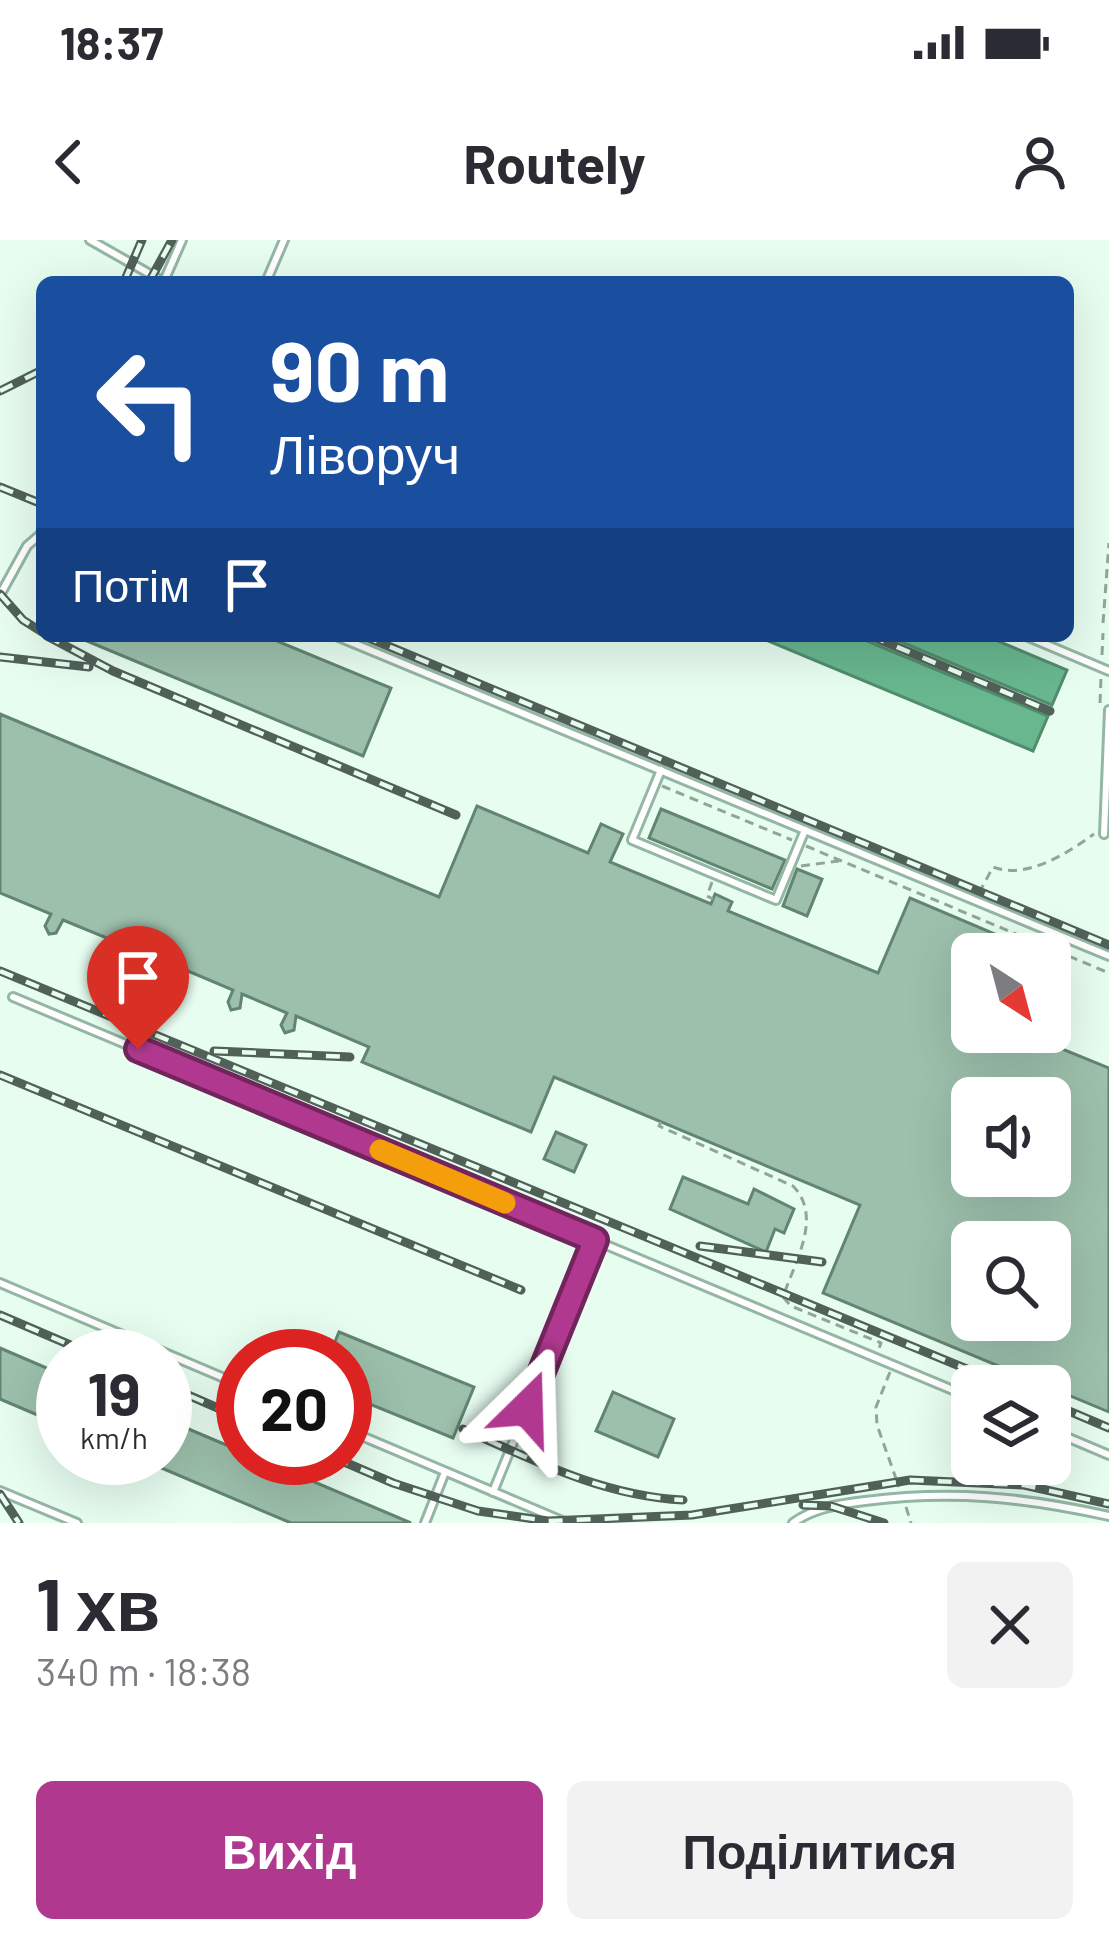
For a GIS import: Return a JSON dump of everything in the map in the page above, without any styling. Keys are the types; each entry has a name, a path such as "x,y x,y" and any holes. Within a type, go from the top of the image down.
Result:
{"lane":[{"path":"90,240 153,276"},
{"path":"167,276 182,240"},
{"path":"269,276 284,240"},
{"path":"0,595 36,538"},
{"path":"351,642 1109,956"},
{"path":"1039,642 1109,671"},
{"path":"1099,834 1109,710"},
{"path":"661,770 632,840 776,900 806,830"},
{"path":"13,997 951,1389"},
{"path":"493,1492 595,1240"},
{"path":"0,1283 216,1375"},
{"path":"1071,1439 1109,1455"},
{"path":"372,1440 567,1523"},
{"path":"424,1523 446,1472"},
{"path":"0,1491 77,1523"},
{"path":"793,1523 831,1506 903,1496 984,1494 1109,1516"}],"path":[{"path":"1103,623 1109,543"},
{"path":"655,783 1109,973"},
{"path":"975,900 993,867 1001,871 1035,867 1099,834"},
{"path":"790,868 841,861"},
{"path":"713,899 707,896 715,874"},
{"path":"661,1122 659,1126 794,1186 809,1208 809,1221 782,1297 791,1306 881,1343"},
{"path":"890,1372 876,1407 877,1425 911,1523"}],"shaded area":[{"path":"770,642 869,642 1048,716 1033,751"},
{"path":"901,642 1000,642 1067,670 1052,705"}],"building":[{"path":"89,642 280,642 391,688 363,756"},
{"path":"0,714 439,897 477,806 588,853 601,824 623,834 610,862 711,904 715,894 732,902 728,911 878,973 910,898 992,933 951,933 951,1053 1071,1053 1109,1068 1109,1412 1071,1396 1071,1365 996,1365 823,1293 860,1205 554,1077 531,1132 362,1062 369,1047 296,1016 294,1030 285,1033 281,1025 287,1013 242,994 240,1008 231,1010 228,1002 233,990 188,971 180,985 174,986 170,978 176,967 119,943 113,955 105,957 101,952 107,938 63,920 56,933 49,934 45,926 51,914 0,893"},
{"path":"661,809 785,860 772,889 649,838"},
{"path":"797,869 822,879 807,916 783,906"},
{"path":"556,1132 586,1145 574,1172 544,1159"},
{"path":"683,1177 748,1204 754,1189 794,1209 784,1233 775,1229 766,1252 670,1209"},
{"path":"372,1345 474,1387 453,1438 372,1405"},
{"path":"0,1348 36,1363 36,1414 0,1399"},
{"path":"613,1392 674,1419 658,1457 596,1431"},
{"path":"192,1430 216,1441 216,1485 322,1485 411,1523 291,1523 192,1481"}],"railway":[{"path":"127,276 142,240"},
{"path":"152,276 172,240"},
{"path":"0,391 36,373"},
{"path":"0,487 36,502"},
{"path":"0,594 36,628"},
{"path":"58,642 113,671 456,815"},
{"path":"378,642 1109,945"},
{"path":"885,642 1050,711"},
{"path":"0,657 89,667"},
{"path":"0,971 957,1365"},
{"path":"214,1051 350,1057"},
{"path":"0,1075 521,1290"},
{"path":"700,1246 822,1262"},
{"path":"0,1315 36,1330"},
{"path":"192,1397 216,1407"},
{"path":"1071,1412 1109,1428"},
{"path":"463,1429 598,1484 683,1500"},
{"path":"372,1474 478,1511 548,1521 692,1515 910,1480 1024,1485 1109,1504"},
{"path":"0,1494 19,1523"},
{"path":"803,1505 831,1506 884,1523"}],"slow traffic":[{"path":"380,1150 505,1203"}],"route":[{"path":"138,1049 595,1240 527,1408"}]}
